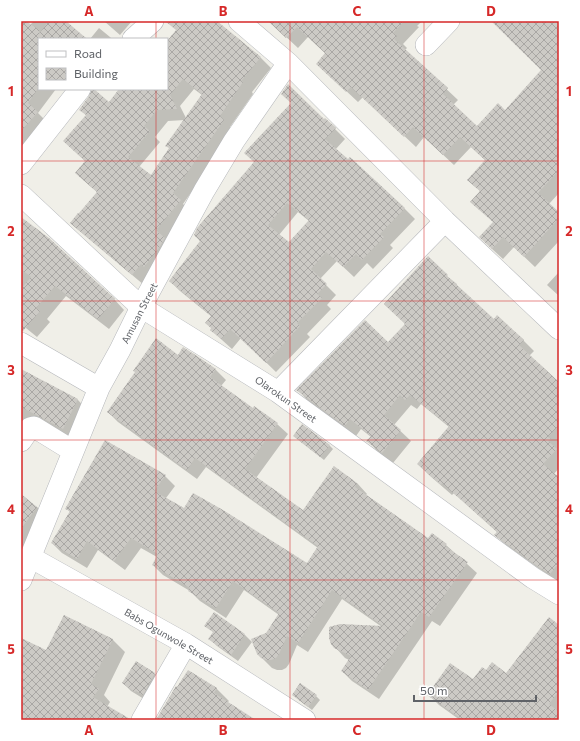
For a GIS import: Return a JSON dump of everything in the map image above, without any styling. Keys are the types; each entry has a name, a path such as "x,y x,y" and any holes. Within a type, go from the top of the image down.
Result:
{"street":[{"path":"134,38 154,21"},
{"path":"239,21 288,62 445,221 559,329"},
{"path":"426,45 449,21"},
{"name":"Amusan Street","path":"21,580 99,388 120,350 141,306 234,140 288,62"},
{"path":"21,164 79,90"},
{"name":"Olarokun Street","path":"21,195 141,306 278,392 534,578 559,594"},
{"path":"278,392 445,221"},
{"path":"21,343 99,388"},
{"path":"21,441 30,428 34,428 73,451"},
{"name":"Babs Ogunwole Street","path":"30,557 186,644 305,720"},
{"path":"142,720 186,644"}],"building":[{"path":"21,21 26,21 39,30 39,34 49,21 66,21 86,38 38,38 38,88 28,103 38,112 21,131"},
{"path":"165,21 217,21 261,57 241,81 243,82 220,116 224,120 173,193 181,200 156,230 165,238 144,267 141,264 132,275 70,223 97,192 75,173 85,161 63,141 86,115 79,110 92,90 95,90 109,102 118,90 168,90 168,40 176,30","holes":["183,79 202,94 165,146 169,148 151,175 128,157 150,131 144,126 157,110 177,109 170,95"]},
{"path":"268,21 404,21 393,33 397,36 394,39 448,88 443,94 477,126 498,103 505,110 541,70 491,21 559,21 559,170 538,193 559,212 559,218 524,257 503,237 492,249 479,237 493,222 470,202 480,191 467,180 485,160 460,137 443,155 413,127 404,137 351,87 346,92 316,64 325,53 297,27 286,38"},
{"path":"288,84 324,119 325,118 336,128 325,139 348,159 350,157 405,208 380,234 384,237 362,260 356,254 343,267 326,252 311,269 327,284 317,294 322,298 297,323 300,326 266,363 230,329 221,339 210,330 211,328 205,323 211,316 169,281 200,241 194,235 197,228 254,162 244,153 291,103 281,94","holes":["287,203 309,220 289,242 268,225"]},
{"path":"21,217 49,238 115,299 98,319 55,286 36,308 40,311 23,331 21,331 21,289 31,277 21,269"},
{"path":"428,256 448,275 447,276 494,319 497,315 524,340 519,345 559,382 559,425 548,437 551,439 548,441 557,449 543,464 559,477 559,563 550,574 494,535 497,532 442,483 441,485 417,464 449,426 410,395 405,400 400,395 384,415 401,430 382,453 366,441 371,436 350,419 345,426 296,390 365,320 388,342 405,324 384,304"},
{"path":"156,338 178,355 183,347 216,369 210,377 253,408 254,406 278,423 245,469 303,510 334,466 357,483 355,487 428,538 432,533 447,544 445,546 468,562 429,617 421,612 368,690 341,671 351,656 334,648 329,638 329,627 340,624 383,626 332,590 298,643 287,636 276,658 266,660 257,654 251,639 266,633 279,613 233,581 216,608 188,591 190,588 152,565 158,554 131,538 114,561 87,541 77,559 51,543 70,511 65,509 105,440 166,475 154,491 184,508 193,493 223,510 307,563 318,546 195,458 187,470 107,412 135,372 133,371"},
{"path":"21,369 78,399 63,429 21,407"},
{"path":"302,424 330,445 320,457 293,436"},
{"path":"21,494 37,507 21,529"},
{"path":"214,612 245,634 231,655 208,639 213,632 204,626"},
{"path":"64,615 113,639 91,684 99,689 93,697 130,720 21,720 21,638 46,650"},
{"path":"549,617 559,625 559,691 549,704 559,712 559,720 463,720 427,695 450,663 473,679 482,667 486,670 492,662 506,673"},
{"path":"136,661 155,673 143,695 136,691 135,692 122,683"},
{"path":"188,670 217,688 214,693 256,720 156,720 176,686 177,687"},
{"path":"300,683 317,695 308,707 292,695"}]}
